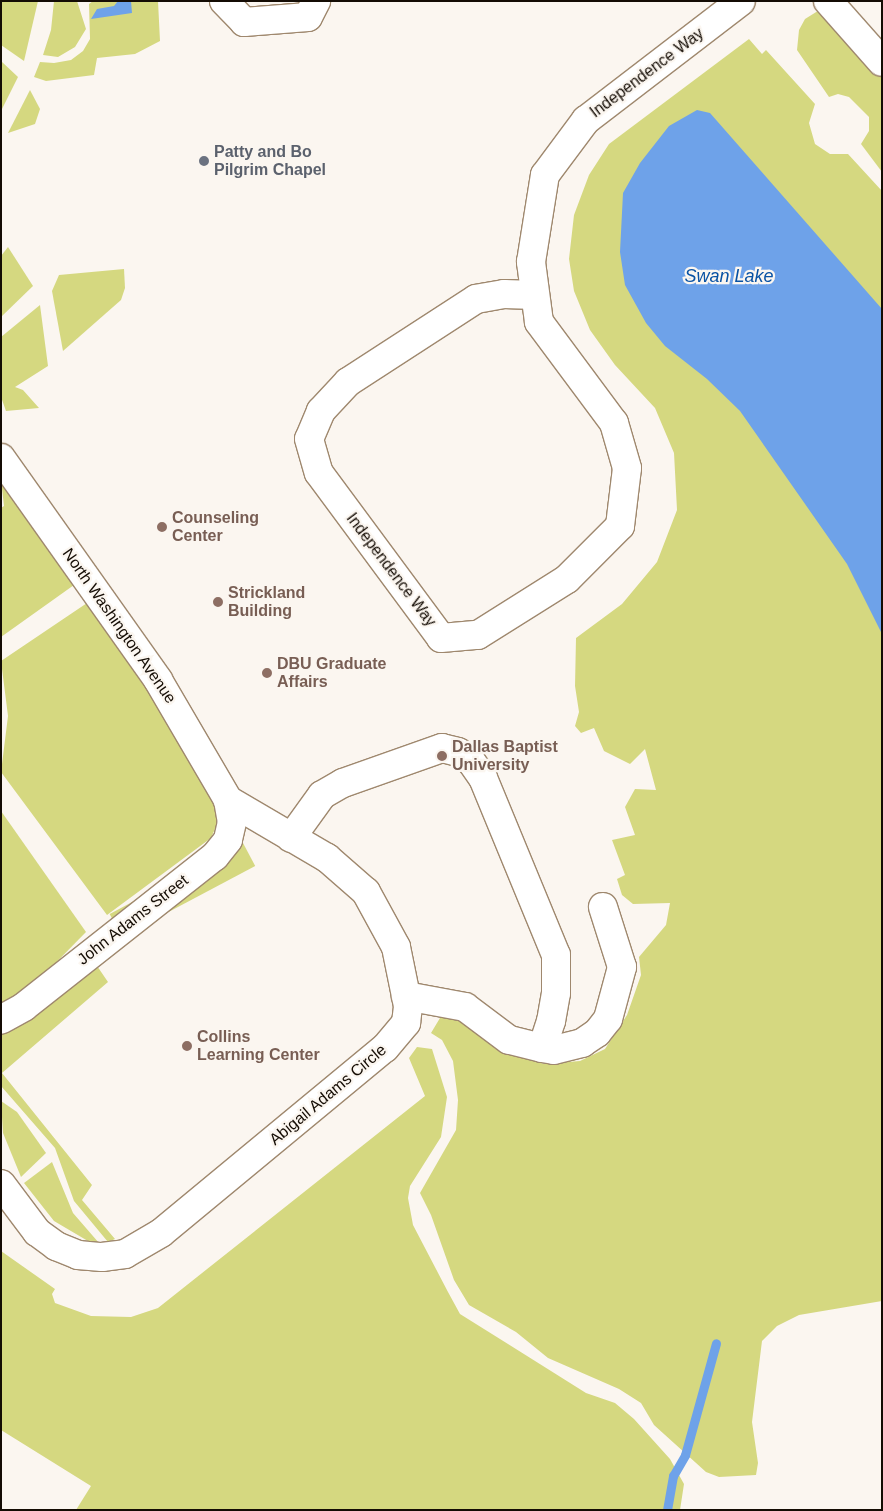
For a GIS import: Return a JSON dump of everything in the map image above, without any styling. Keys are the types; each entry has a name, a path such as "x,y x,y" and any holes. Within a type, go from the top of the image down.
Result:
{"street":[{"path":"224,1 244,22 308,17 316,1"},
{"name":"Independence Way","path":"535,295 504,294 476,300 348,382 321,411 309,440 319,473 441,638 478,635 567,579 620,526 627,468 614,423 539,322 535,295 530,262 545,175 586,120 741,1"},
{"path":"828,1 882,62"},
{"name":"North Washington Avenue","path":"1,458 158,680 228,800"},
{"path":"291,838 322,795 343,783 442,748 458,752 471,761 483,778 556,955 556,993 551,1021 542,1048"},
{"name":"Abigail Adams Circle","path":"1,1184 37,1232 56,1246 78,1255 102,1257 125,1254 161,1233 385,1048 406,1023 406,996 396,947 366,892 327,858 228,800"},
{"name":"John Adams Street","path":"1,1020 24,1007 215,856 228,840 232,822 228,800"},
{"path":"406,996 465,1007 509,1040 554,1050 582,1043 597,1033 608,1019 622,968 603,907"}],"green space":[{"path":"1,1 38,1 24,61 1,45"},
{"path":"54,1 77,1 86,29 75,47 58,57 43,55 51,30"},
{"path":"93,1 158,1 160,41 135,54 97,58 94,75 46,81 34,77 40,62 54,63 71,60 83,51 90,39 89,4"},
{"path":"821,9 882,76 882,172 861,144 869,131 869,117 849,97 838,94 829,97 797,50 799,30 805,19"},
{"path":"749,39 762,54 766,50 815,104 809,123 815,144 830,154 848,154 882,191 882,1301 799,1315 777,1326 762,1341 752,1422 758,1463 756,1475 719,1477 706,1472 654,1425 641,1403 619,1389 548,1358 516,1332 469,1305 454,1280 431,1215 420,1193 456,1130 458,1100 453,1061 442,1040 431,1033 443,1013 457,1015 503,1050 544,1064 580,1061 605,1049 627,1015 641,975 639,957 666,925 670,903 633,904 622,895 617,879 625,875 612,840 635,835 625,807 635,789 656,790 645,749 630,764 604,751 594,728 581,733 575,726 579,712 575,686 576,638 622,604 657,562 677,510 674,453 655,408 615,365 590,330 574,291 569,259 574,215 589,175 609,144"},
{"path":"1,61 18,77 1,111"},
{"path":"30,90 40,109 35,124 8,133"},
{"path":"8,247 33,286 1,317 1,256"},
{"path":"124,269 125,288 121,300 63,351 52,291 59,275"},
{"path":"40,305 48,366 15,387 23,390 39,408 6,411 1,397 1,337"},
{"path":"1,480 74,585 1,637 1,508 4,506"},
{"path":"90,601 179,730 221,815 211,838 107,915 1,772 8,716 1,661"},
{"path":"1,811 86,932 34,985 1,1007"},
{"path":"243,843 255,866 122,937 110,914"},
{"path":"93,960 108,982 2,1073 92,1185 82,1200 115,1239 108,1242 74,1201 55,1148 1,1086 1,1027"},
{"path":"417,1047 432,1049 447,1097 441,1137 410,1186 408,1198 413,1225 460,1314 586,1393 615,1403 634,1419 670,1459 684,1484 680,1510 76,1510 91,1486 1,1430 1,1251 55,1289 52,1294 55,1303 91,1316 131,1317 158,1308 425,1096 409,1058"},
{"path":"1,1101 17,1112 46,1153 21,1177 3,1133"},
{"path":"52,1162 73,1213 99,1243 93,1244 54,1221 24,1183"}],"water":[{"path":"118,1 131,1 132,13 91,19 97,9 114,6"},
{"name":"Swan Lake","path":"697,110 710,113 882,309 882,634 847,564 740,411 707,379 665,346 646,323 625,285 620,252 623,193 640,163 669,126"}],"waterway":[{"path":"667,1510 673,1476 685,1455 716,1343"}],"place":[{"name":"Patty and Bo Pilgrim Chapel","path":"204,161"},
{"name":"Counseling Center","path":"162,527"},
{"name":"Strickland Building","path":"218,602"},
{"name":"DBU Graduate Affairs","path":"267,673"},
{"name":"Dallas Baptist University","path":"442,756"},
{"name":"Collins Learning Center","path":"187,1046"}]}
